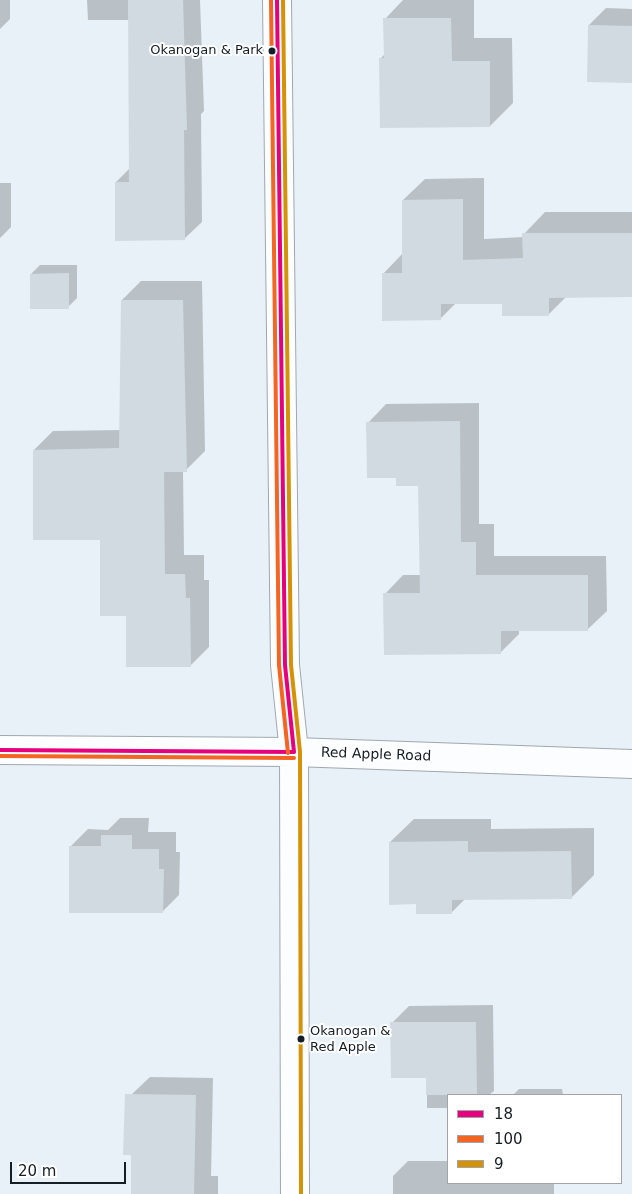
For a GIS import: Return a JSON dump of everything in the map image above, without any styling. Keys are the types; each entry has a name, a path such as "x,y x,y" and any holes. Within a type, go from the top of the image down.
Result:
{"street":[{"path":"277,0 284,665 294,752 295,1194"},
{"name":"Red Apple Road","path":"0,750 294,752 632,764"}],"building":[{"path":"128,0 183,0 187,130 184,130 185,240 115,241 115,182 129,182"},
{"path":"383,18 451,18 452,61 490,61 490,127 380,128 379,58 384,58"},
{"path":"588,25 632,26 632,83 587,82"},
{"path":"463,199 463,260 523,258 522,233 632,233 632,297 549,298 549,316 502,316 502,304 441,304 441,320 382,321 382,273 402,273 402,200"},
{"path":"69,273 69,309 30,309 30,274"},
{"path":"121,300 183,300 187,472 164,472 165,574 185,574 186,598 190,598 191,667 126,667 126,616 100,616 100,540 33,540 33,450 119,448"},
{"path":"460,421 461,542 476,542 476,575 588,575 588,631 501,631 501,654 384,655 383,593 420,593 418,486 396,486 396,478 367,478 366,422"},
{"path":"101,835 132,835 132,849 159,849 159,869 164,869 163,913 69,913 69,846 101,846"},
{"path":"468,841 468,852 571,851 572,899 452,900 452,914 416,914 416,904 389,905 389,842"},
{"path":"390,1022 476,1022 477,1094 426,1095 426,1078 391,1078"},
{"path":"125,1094 196,1095 194,1194 131,1194 131,1155 123,1155"}],"transit line":[{"name":"100","path":"271,0 279,665 288,753"},
{"name":"18","path":"277,0 285,665 294,752"},
{"name":"9","path":"283,0 291,665 300,752 301,1194"},
{"name":"18","path":"0,750 294,752"},
{"name":"100","path":"0,756 294,758"}],"place":[{"name":"Okanogan & Park","path":"272,51"},
{"name":"Okanogan & Red Apple","path":"301,1039"}]}
